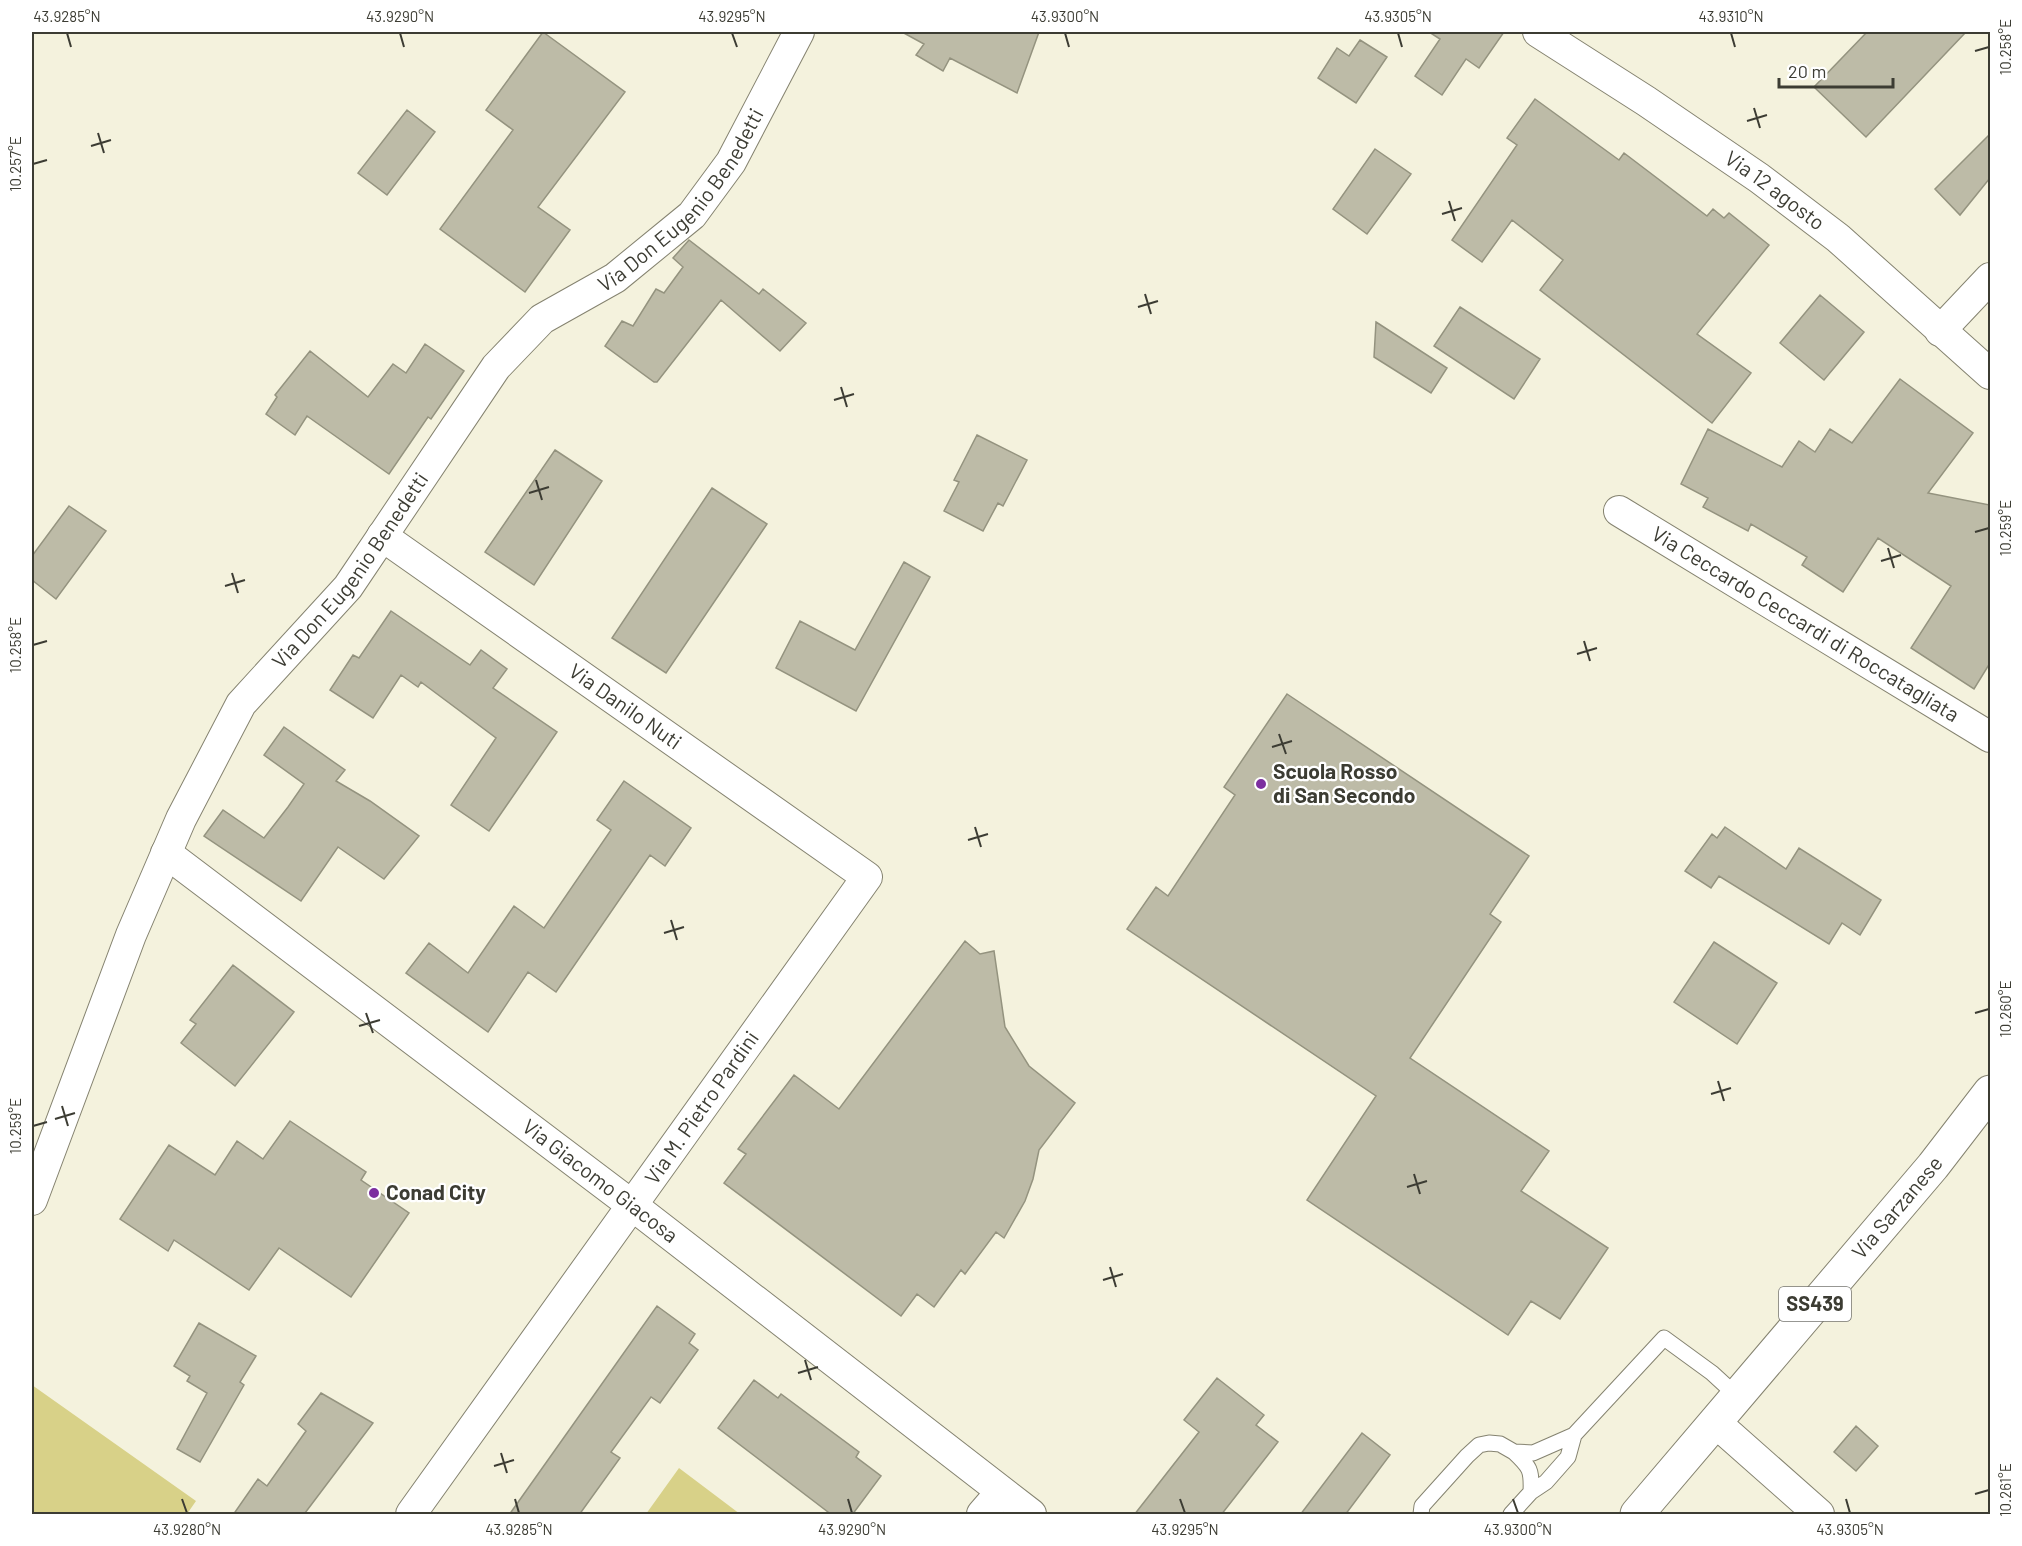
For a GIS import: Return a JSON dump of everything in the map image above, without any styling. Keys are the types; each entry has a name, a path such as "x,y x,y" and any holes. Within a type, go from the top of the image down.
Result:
{"main road":[{"name":"Via Sarzanese","path":"1637,1515 1933,1166 1990,1092"}],"street":[{"name":"Via Don Eugenio Benedetti","path":"32,1200 131,934 181,819 241,704 348,587 496,367 523,337 542,319 615,278 692,215 731,162 799,32"},
{"name":"Via 12 agosto","path":"1538,32 1646,101 1759,178 1838,238 1990,374"},
{"path":"1940,331 1990,278"},
{"name":"Via Ceccardo Ceccardi di Roccatagliata","path":"1619,511 1990,736"},
{"name":"Via Danilo Nuti","path":"382,537 867,877"},
{"name":"Via Giacomo Giacosa","path":"166,853 633,1206 1031,1515"},
{"name":"Via M. Pietro Pardini","path":"411,1515 867,877"},
{"path":"1715,1422 1819,1515"},
{"path":"982,1515 1000,1492"}],"lane":[{"path":"1514,1452 1533,1453 1574,1435 1664,1338 1712,1373 1737,1396"},
{"path":"1511,1515 1531,1492 1546,1482 1568,1457 1574,1435"},
{"path":"1421,1515 1422,1506 1479,1445 1500,1444 1514,1452 1532,1474 1531,1492"}],"shaded area":[{"path":"32,1385 196,1501 187,1514 32,1514"},
{"path":"679,1468 740,1514 646,1514"}],"building":[{"path":"543,32 625,92 538,207 570,230 525,292 440,229 513,130 486,110"},
{"path":"902,32 1039,32 1017,93 950,58 943,71 916,55 924,44"},
{"path":"1429,32 1504,32 1479,68 1466,59 1442,95 1415,76 1440,39"},
{"path":"1867,32 1966,32 1866,137 1814,87"},
{"path":"1360,40 1387,57 1356,103 1318,78 1337,48 1349,56"},
{"path":"1535,99 1619,160 1624,153 1707,216 1713,209 1724,218 1729,213 1769,245 1697,334 1751,373 1712,423 1540,290 1563,260 1512,220 1482,262 1452,240 1517,145 1507,138"},
{"path":"407,110 435,132 387,195 358,173"},
{"path":"1990,134 1990,178 1960,215 1935,189"},
{"path":"1375,149 1411,174 1367,234 1333,209"},
{"path":"689,240 759,294 763,289 806,323 780,351 721,300 657,382 654,382 605,346 622,321 633,326 656,289 664,293 683,267 673,258"},
{"path":"1820,295 1864,332 1824,380 1780,343"},
{"path":"1460,307 1540,359 1514,399 1434,346"},
{"path":"1376,322 1447,368 1431,393 1374,357"},
{"path":"425,344 464,371 431,419 428,417 389,474 307,416 295,435 266,414 277,397 275,395 310,351 368,397 393,364 406,373"},
{"path":"1900,379 1973,433 1928,493 1990,505 1990,663 1974,689 1911,648 1951,586 1878,538 1843,592 1802,565 1807,557 1751,524 1748,531 1703,507 1708,498 1681,484 1708,429 1782,467 1799,441 1815,452 1830,429 1852,443"},
{"path":"977,435 1027,460 1003,506 998,503 983,531 944,511 959,482 954,480"},
{"path":"555,450 602,481 534,585 485,552"},
{"path":"712,488 767,524 666,673 612,638"},
{"path":"69,506 106,531 56,599 32,580 32,556"},
{"path":"904,562 930,577 856,711 776,668 800,621 855,650"},
{"path":"391,611 470,665 481,650 507,669 493,688 557,732 489,831 451,805 496,738 421,682 418,687 401,675 373,718 330,690 353,655 359,658"},
{"path":"1287,694 1529,856 1490,914 1501,922 1410,1058 1549,1151 1521,1191 1608,1248 1560,1319 1531,1301 1508,1335 1307,1200 1376,1096 1127,929 1156,887 1168,896 1235,795 1224,787"},
{"path":"284,727 345,770 336,781 370,801 419,836 384,879 338,847 301,901 204,836 223,810 264,838 288,807 304,784 264,755"},
{"path":"624,781 691,828 665,866 650,855 556,992 528,972 488,1032 406,973 429,943 468,973 514,906 544,928 611,830 597,820"},
{"path":"1725,827 1786,869 1799,848 1881,900 1860,935 1842,923 1829,944 1719,876 1711,888 1685,871 1712,834 1717,838"},
{"path":"965,941 980,954 994,951 1005,1027 1029,1066 1075,1103 1039,1150 1033,1179 1025,1201 1004,1238 996,1232 965,1274 961,1270 934,1307 917,1294 901,1316 724,1183 746,1154 738,1149 794,1075 839,1109"},
{"path":"1714,942 1777,983 1737,1044 1674,1002"},
{"path":"233,965 294,1012 235,1086 181,1043 196,1024 190,1020"},
{"path":"290,1121 366,1172 361,1180 409,1213 351,1297 279,1248 249,1290 174,1240 168,1251 120,1219 169,1145 215,1175 237,1141 263,1159"},
{"path":"657,1306 695,1334 689,1343 698,1350 660,1403 651,1397 611,1452 620,1458 579,1515 509,1515"},
{"path":"199,1323 256,1356 240,1382 244,1385 200,1462 177,1449 207,1393 187,1381 190,1376 174,1366"},
{"path":"1217,1378 1264,1415 1256,1425 1278,1442 1221,1515 1134,1515 1199,1432 1184,1420"},
{"path":"754,1380 778,1398 781,1394 859,1452 856,1457 881,1476 852,1515 832,1515 718,1428"},
{"path":"321,1393 373,1423 305,1513 307,1515 233,1515 258,1479 267,1486 306,1431 298,1424"},
{"path":"1856,1426 1878,1446 1856,1471 1834,1452"},
{"path":"1362,1433 1390,1455 1345,1515 1300,1515"}],"place":[{"name":"Scuola Rosso di San Secondo","path":"1261,784"},
{"name":"Conad City","path":"374,1193"}]}
